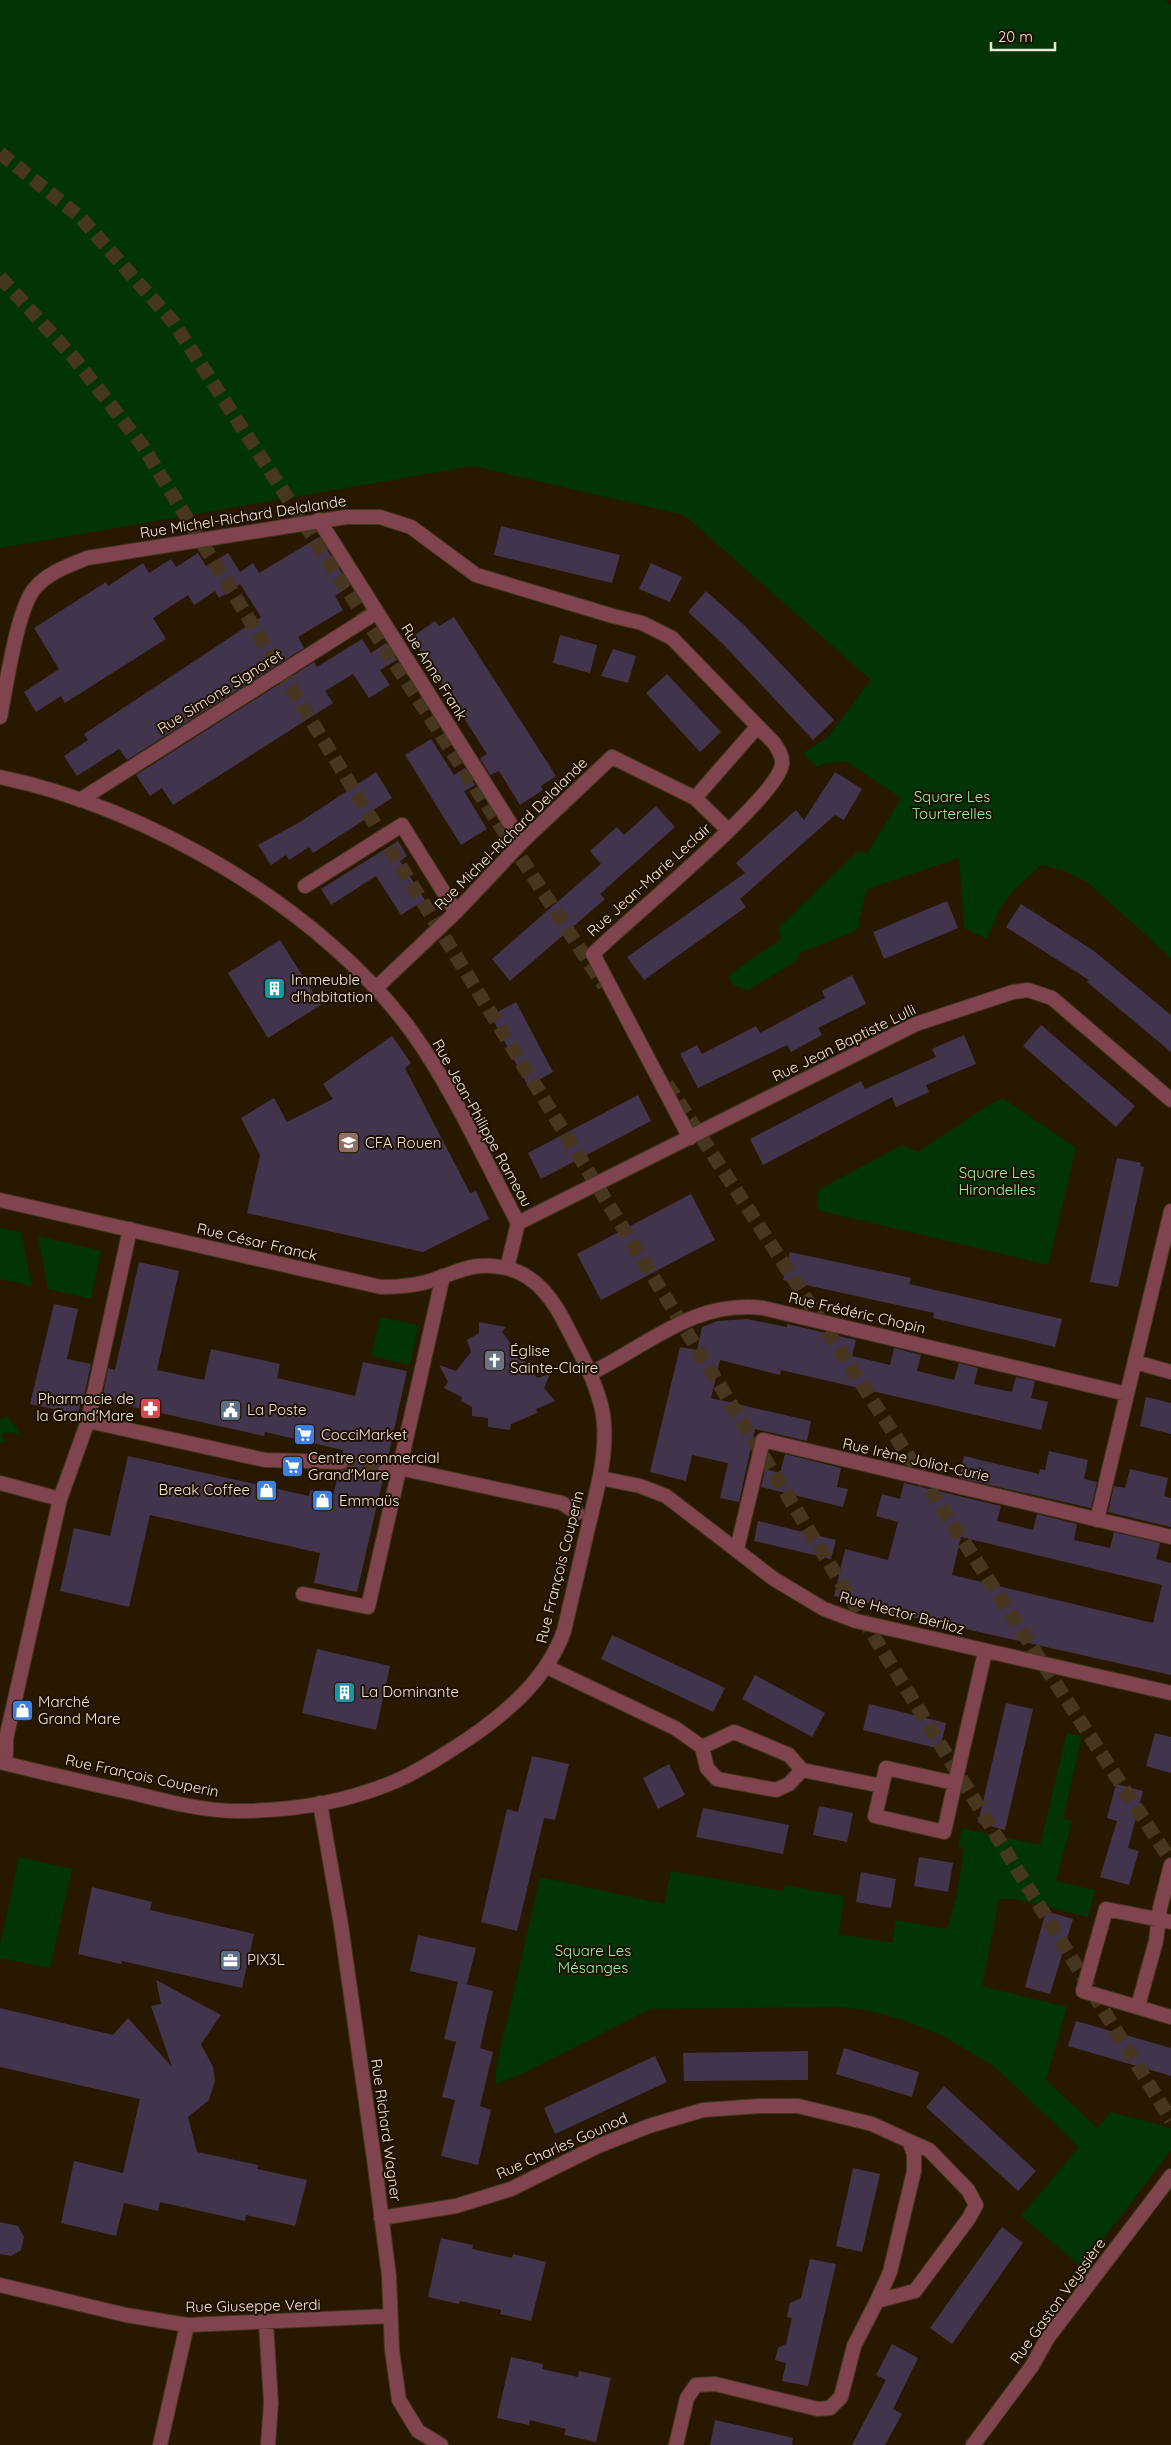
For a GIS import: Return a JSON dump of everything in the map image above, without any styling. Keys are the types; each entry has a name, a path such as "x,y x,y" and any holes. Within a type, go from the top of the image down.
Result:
{"street":[{"name":"Rue Michel-Richard Delalande","path":"0,717 20,620 33,589 53,572 87,558 319,520 346,517 380,517 411,527 476,575 642,623 672,638 778,748 782,763"},
{"name":"Rue Anne Frank","path":"319,520 522,842"},
{"name":"Rue Simone Signoret","path":"80,800 377,612"},
{"path":"695,798 757,727"},
{"name":"Rue Michel-Richard Delalande","path":"376,988 456,912 522,842 612,758 695,798 728,830"},
{"name":"Rue Jean-Marie Leclair","path":"690,1138 593,954 728,830 776,778 782,763"},
{"name":"Rue Jean-Philippe Rameau","path":"0,777 80,800 148,828 269,895 326,940 376,988 412,1032 435,1066 518,1223 507,1268"},
{"path":"305,886 402,825 456,912"},
{"name":"Rue Jean Baptiste Lulli","path":"518,1223 916,1024 1013,992 1028,990 1052,998 1066,1008 1171,1100"},
{"name":"Rue César Franck","path":"0,1200 381,1287 409,1286 469,1266 507,1268"},
{"path":"1097,1520 1135,1362 1166,1255 1171,1211"},
{"path":"3,1758 60,1499 88,1421 130,1229"},
{"path":"507,1268 528,1278 547,1294 562,1316 591,1373 602,1407 604,1429 604,1452 600,1478"},
{"path":"303,1594 368,1607 442,1276"},
{"name":"Rue Frédéric Chopin","path":"591,1373 688,1318 720,1308 743,1306 763,1308 896,1338 1127,1394"},
{"path":"1135,1362 1171,1372"},
{"path":"88,1421 265,1460 341,1462"},
{"name":"Rue Irène Joliot-Curie","path":"737,1549 763,1440 1171,1537"},
{"path":"385,1471 399,1468 562,1502 577,1513"},
{"name":"Rue Hector Berlioz","path":"600,1478 640,1486 666,1496 780,1583 824,1608 856,1621 1171,1694"},
{"name":"Rue François Couperin","path":"3,1758 174,1803 235,1811 295,1808 320,1803 396,1781 446,1754 493,1722 531,1687 547,1667 556,1652 564,1631 600,1478"},
{"path":"0,1483 60,1499"},
{"path":"955,1783 886,1768 875,1816 944,1832 986,1652"},
{"path":"547,1667 675,1728 702,1747 707,1768 717,1779 776,1790 789,1784 802,1770"},
{"path":"702,1747 734,1732 789,1755 802,1770 882,1786"},
{"name":"Rue Richard Wagner","path":"320,1803 341,1925 389,2276 390,2316 399,2400 418,2431 441,2445"},
{"path":"1138,2006 1156,1941 1164,1922 1171,1865"},
{"path":"1164,1922 1106,1908 1083,1991 1171,2017"},
{"name":"Rue Charles Gounod","path":"381,2218 456,2206 511,2189 598,2146 649,2126 703,2110 760,2106 798,2106 872,2124 928,2150 968,2190 976,2205 969,2218 915,2291 877,2301"},
{"path":"676,2445 687,2398 696,2385 715,2384 818,2409 830,2408 841,2397 854,2346 890,2272 914,2171 914,2154 909,2141"},
{"name":"Rue Gaston Veyssière","path":"973,2445 1032,2366 1047,2339 1171,2176"},
{"name":"Rue Giuseppe Verdi","path":"0,2285 126,2315 187,2325 266,2323 390,2316"},
{"path":"266,2323 271,2403 268,2445"},
{"path":"160,2445 187,2325"}],"green space":[{"name":"Square Les Tourterelles","path":"0,0 1165,0 1171,5 1171,958 1087,882 1065,871 1041,865 1013,891 1000,908 987,939 964,928 959,858 867,889 859,919 860,926 851,933 801,952 795,962 748,990 733,985 728,976 781,939 778,928 858,851 867,854 901,798 847,762 826,763 816,767 803,753 827,738 871,680 684,515 473,466 0,548"},
{"name":"Square Les Hirondelles","path":"1003,1098 1076,1148 1048,1265 817,1210 818,1190 902,1145 918,1152 989,1105"},
{"path":"0,1228 21,1232 32,1286 0,1279"},
{"path":"38,1236 101,1251 91,1299 48,1289"},
{"path":"380,1317 419,1325 410,1365 371,1356"},
{"path":"7,1416 21,1435 5,1432 1,1435 5,1441 0,1444 0,1420"},
{"name":"Square Les Mésanges","path":"1067,1733 1082,1736 1063,1819 1072,1821 1056,1881 1095,1890 1088,1917 1016,1899 999,1899 982,1986 1067,2007 1046,2080 1097,2128 1111,2112 1171,2128 1171,2150 1082,2267 1021,2216 1079,2147 995,2067 943,2036 906,2021 871,2011 840,2007 650,2009 522,2074 496,2084 496,2069 540,1877 664,1904 671,1871 783,1891 785,1885 844,1896 839,1934 892,1943 896,1920 947,1929 959,1879 963,1848 958,1847 962,1828 1040,1845"},
{"path":"19,1857 72,1869 50,1968 0,1958 0,1945"}],"building":[{"path":"501,526 620,555 612,583 494,555"},
{"path":"319,537 350,586 335,596 343,610 298,637 304,648 127,760 119,749 77,776 64,756 88,740 84,734 261,617 240,584 219,598 215,591 194,605 188,595 153,618 166,639 65,703 61,696 36,712 24,692 59,669 34,628 106,582 108,586 143,563 149,573 171,559 176,567 198,553 206,566 228,553 240,572 253,563 259,573"},
{"path":"651,563 682,577 670,602 639,589"},
{"path":"706,591 744,625 834,720 813,740 723,644 688,612"},
{"path":"454,617 556,776 541,786 543,790 520,805 499,771 490,775 480,758 487,754 412,637 435,621 439,626"},
{"path":"560,635 597,645 590,673 553,663"},
{"path":"362,639 371,653 386,643 397,660 380,670 390,685 369,698 353,674 325,691 333,703 173,805 162,788 150,796 136,775 314,662 317,667"},
{"path":"613,649 636,656 628,683 601,676"},
{"path":"667,674 721,732 700,752 646,693"},
{"path":"431,739 454,775 465,768 475,785 464,791 487,829 461,845 405,755"},
{"path":"376,772 392,798 370,812 372,815 313,853 309,847 289,860 286,855 271,865 258,845 300,822"},
{"path":"835,772 862,789 844,820 835,815 740,899 746,907 644,980 627,957 745,873 736,863 796,810 804,820"},
{"path":"656,806 675,827 600,894 605,899 510,981 492,959 601,864 590,851 617,827 624,835"},
{"path":"398,841 407,856 400,861 425,900 401,915 376,876 331,905 321,889"},
{"path":"947,901 958,928 884,959 873,932"},
{"path":"1021,904 1094,951 1171,1015 1171,1052 1087,982 1089,980 1006,927"},
{"name":"Immeuble d'habitation","path":"280,940 321,1005 268,1038 228,973"},
{"path":"852,975 866,1004 818,1028 822,1035 791,1052 787,1045 698,1088 680,1054 697,1045 702,1054 756,1026 760,1033 825,998 822,991"},
{"path":"516,1002 553,1072 528,1086 491,1016"},
{"path":"1041,1025 1135,1106 1116,1127 1023,1046"},
{"path":"964,1035 976,1064 926,1085 929,1092 896,1107 892,1097 763,1165 750,1139 861,1081 865,1089 936,1057 932,1049"},
{"name":"CFA Rouen","path":"392,1036 411,1063 405,1068 470,1193 476,1191 489,1219 423,1252 247,1213 260,1155 241,1118 274,1098 287,1122 333,1099 323,1084"},
{"path":"638,1095 651,1121 541,1179 528,1153"},
{"path":"1117,1158 1141,1163 1140,1166 1144,1167 1118,1287 1090,1282"},
{"path":"691,1194 715,1240 601,1300 577,1254"},
{"path":"790,1252 911,1278 909,1284 1062,1319 1055,1347 933,1318 934,1313 783,1280"},
{"path":"139,1262 179,1271 157,1370 204,1380 211,1349 280,1364 277,1378 355,1396 363,1362 407,1371 387,1462 380,1464 377,1469 378,1476 383,1479 357,1592 314,1583 320,1553 150,1515 129,1607 60,1591 74,1528 110,1536 128,1456 309,1496 310,1490 333,1496 339,1471 346,1469 350,1463 348,1457 343,1454 343,1450 265,1432 264,1436 102,1400 108,1368 115,1370"},
{"path":"54,1304 78,1309 67,1359 91,1364 78,1414 30,1404"},
{"path":"747,1319 787,1327 787,1324 856,1340 852,1356 890,1365 894,1348 921,1355 917,1371 954,1380 959,1363 978,1368 974,1384 1012,1392 1016,1377 1035,1381 1031,1398 1048,1402 1041,1430 781,1370 780,1375 720,1360 711,1398 811,1421 807,1441 755,1429 739,1502 720,1498 728,1463 692,1455 686,1481 650,1472 680,1347 697,1350 702,1327 718,1321"},
{"name":"Église Sainte-Claire","path":"479,1322 506,1327 502,1332 537,1378 550,1374 544,1388 555,1401 536,1409 537,1413 511,1424 510,1430 488,1427 488,1418 472,1416 472,1407 461,1401 462,1397 444,1388 448,1382 439,1365 456,1371 471,1352 467,1340 479,1333"},
{"path":"1146,1397 1171,1403 1171,1434 1140,1426"},
{"path":"1049,1451 1088,1460 1084,1479 1097,1482 1091,1508 959,1478 964,1456 1039,1474 1040,1469 1045,1470"},
{"path":"785,1454 841,1468 837,1487 848,1489 843,1507 761,1487 765,1469 780,1473"},
{"path":"1130,1469 1168,1478 1164,1496 1171,1498 1171,1527 1108,1512 1114,1486 1125,1488"},
{"path":"904,1483 1001,1506 997,1521 1033,1530 1037,1514 1077,1524 1074,1540 1110,1548 1114,1532 1160,1543 1156,1559 1171,1563 1171,1675 872,1608 873,1604 834,1596 845,1549 888,1560 898,1522 876,1516 882,1494 900,1499","holes":["961,1537 1162,1585 1153,1623 952,1575"]},
{"path":"758,1521 836,1540 831,1559 754,1541"},
{"path":"612,1635 725,1688 713,1712 601,1659"},
{"name":"La Dominante","path":"317,1649 390,1666 376,1730 302,1713"},
{"path":"755,1675 825,1713 812,1737 742,1699"},
{"path":"1006,1703 1033,1709 1005,1830 978,1823"},
{"path":"869,1704 946,1723 940,1749 863,1730"},
{"path":"1155,1733 1171,1737 1171,1773 1146,1766"},
{"path":"532,1756 569,1764 555,1820 544,1818 517,1931 481,1922 507,1809 518,1812"},
{"path":"669,1764 685,1795 658,1809 643,1778"},
{"path":"1116,1784 1143,1791 1128,1848 1139,1851 1129,1885 1100,1877 1117,1821 1107,1818"},
{"path":"819,1806 853,1813 847,1842 813,1835"},
{"path":"703,1808 789,1825 783,1854 696,1837"},
{"path":"919,1857 953,1863 948,1892 914,1886"},
{"path":"861,1872 896,1879 891,1908 856,1902"},
{"path":"92,1887 152,1902 150,1910 254,1934 242,1988 122,1961 121,1964 78,1954"},
{"path":"1046,1911 1073,1919 1050,1994 1025,1987"},
{"path":"418,1935 476,1948 467,1984 410,1971"},
{"path":"156,1980 221,2015 201,2044 213,2067 215,2081 209,2100 188,2117 197,2152 258,2165 257,2169 307,2180 295,2226 246,2215 245,2221 160,2202 158,2211 124,2203 116,2236 61,2223 74,2161 123,2173 140,2099 0,2067 0,2008 113,2035 128,2018 172,2067 151,2006 161,2004"},
{"path":"458,1982 493,1991 480,2048 493,2052 480,2106 491,2110 478,2165 441,2156 455,2100 442,2097 456,2042 444,2039"},
{"path":"1076,2021 1171,2048 1171,2076 1068,2046"},
{"path":"844,2048 919,2072 912,2097 836,2074"},
{"path":"808,2051 808,2080 684,2081 683,2053"},
{"path":"655,2056 667,2082 555,2134 544,2108"},
{"path":"944,2086 1036,2171 1018,2191 926,2107"},
{"path":"853,2168 880,2174 862,2252 836,2246"},
{"path":"0,2222 18,2226 24,2237 21,2250 11,2256 0,2254"},
{"path":"1002,2227 1023,2243 952,2344 930,2328"},
{"path":"441,2238 473,2245 472,2249 512,2258 513,2254 546,2262 531,2321 500,2314 501,2310 460,2301 459,2304 428,2297"},
{"path":"810,2259 836,2264 808,2386 782,2381 786,2363 775,2360 778,2348 786,2344 792,2318 787,2317 790,2303 801,2298"},
{"path":"892,2344 918,2358 893,2409 902,2414 885,2445 852,2445 886,2380 876,2375"},
{"path":"511,2357 543,2364 542,2369 578,2377 579,2371 611,2378 596,2442 564,2435 566,2429 530,2420 529,2425 497,2418"},
{"path":"715,2420 793,2438 792,2445 710,2445"}],"tunnel":[{"path":"0,153 79,216 174,323 604,986"},
{"path":"0,277 74,358 142,445 1171,2120"},
{"path":"667,1084 1171,1861"},
{"path":"341,1462 385,1471"}],"place":[{"name":"Immeuble d'habitation","path":"275,989"},
{"name":"CFA Rouen","path":"349,1143"},
{"name":"Église Sainte-Claire","path":"494,1360"},
{"name":"Pharmacie de la Grand'Mare","path":"150,1408"},
{"name":"La Poste","path":"231,1410"},
{"name":"CocciMarket","path":"305,1435"},
{"name":"Centre commercial Grand'Mare","path":"292,1467"},
{"name":"Break Coffee","path":"266,1490"},
{"name":"Emmaüs","path":"323,1501"},
{"name":"La Dominante","path":"345,1692"},
{"name":"Marché Grand Mare","path":"22,1711"},
{"name":"PIX3L","path":"231,1960"}]}
